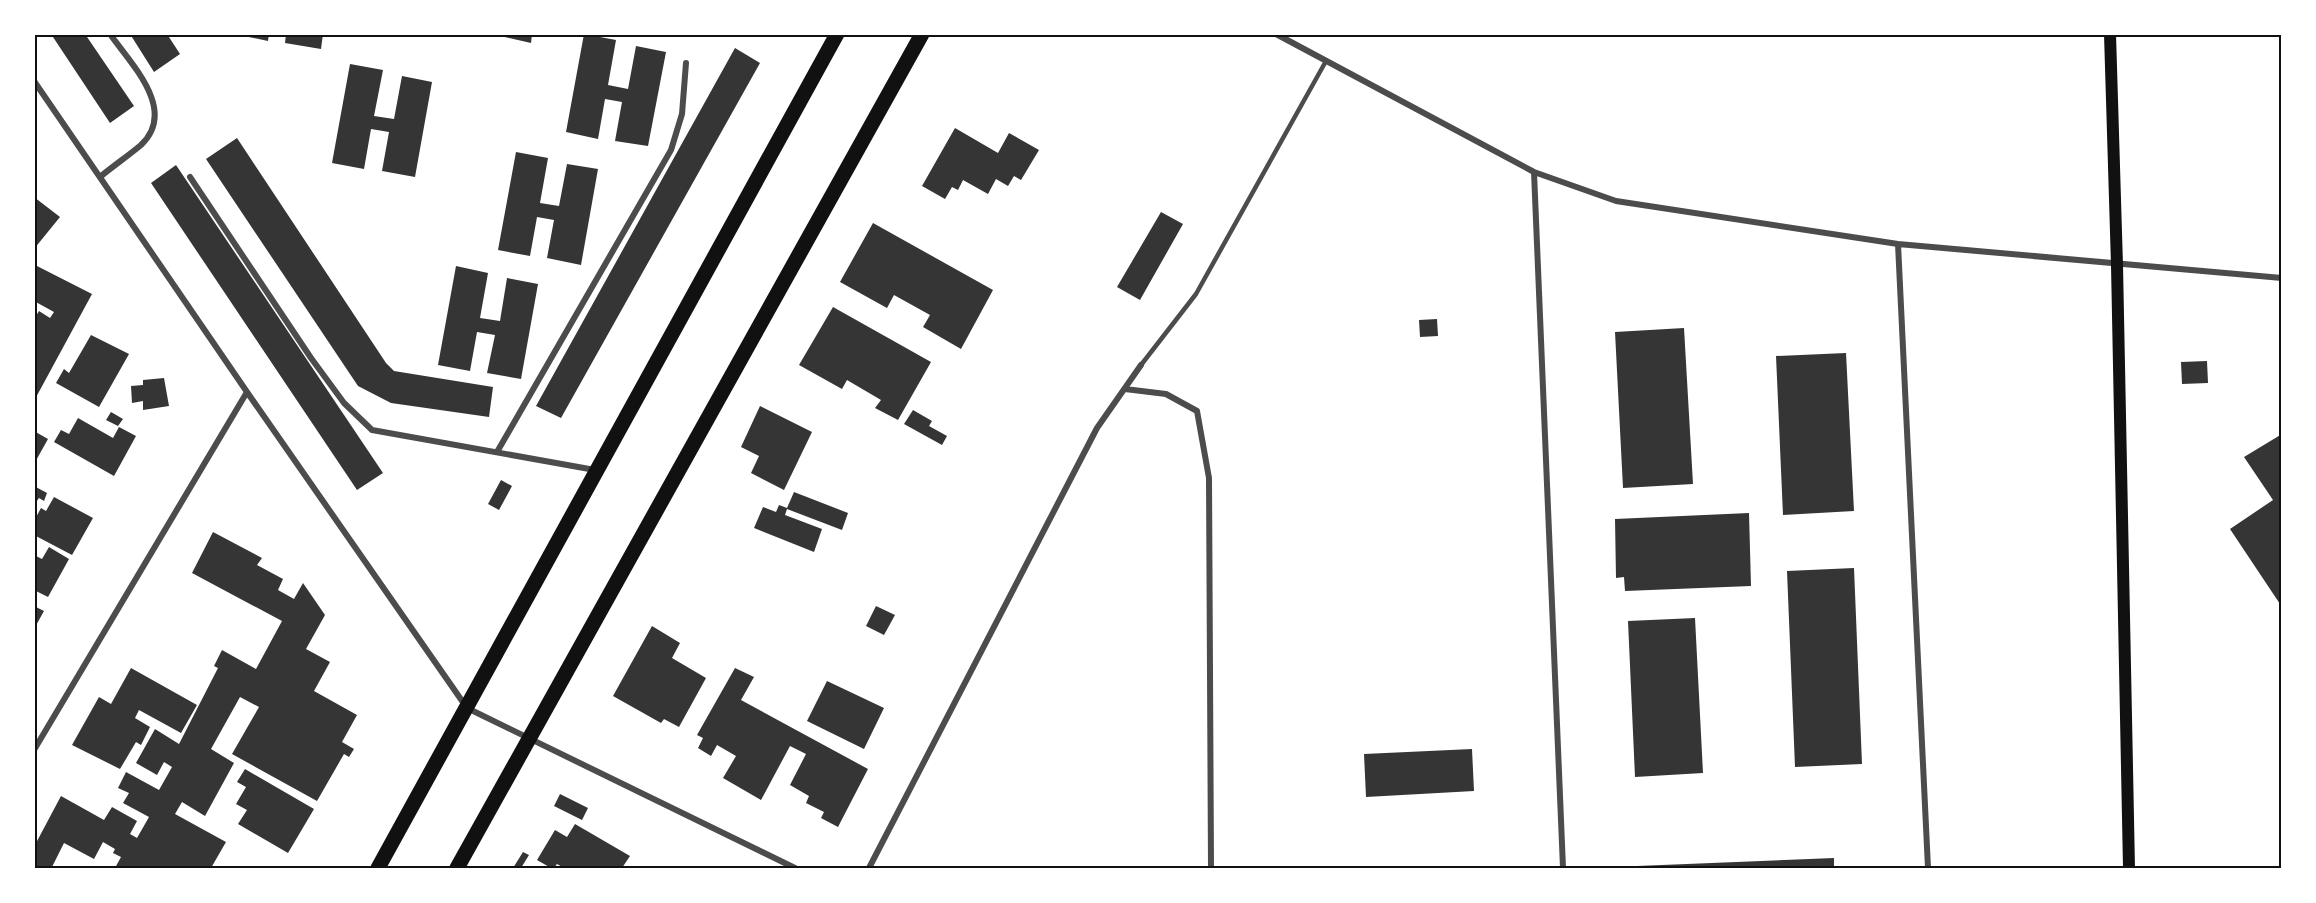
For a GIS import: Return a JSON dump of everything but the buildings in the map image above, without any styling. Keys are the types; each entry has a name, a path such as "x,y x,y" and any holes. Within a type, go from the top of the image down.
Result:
{"main road":[{"path":"378,868 837,34"},
{"path":"457,868 922,34"},
{"path":"2110,34 2129,868"}],"street":[{"path":"100,177 142,143 151,129 155,113 154,100 110,34"},
{"path":"1276,34 1534,172 1616,201 1898,244 2282,278"},
{"path":"497,452 671,150 682,114 686,63"},
{"path":"34,81 467,708 795,868"},
{"path":"1534,172 1563,868"},
{"path":"190,177 311,358 344,403 372,430 598,470"},
{"path":"1898,244 1928,868"},
{"path":"869,868 1097,428 1141,365"},
{"path":"1125,388 1166,393 1197,411 1209,478 1211,868"},
{"path":"34,750 247,392"}],"lane":[{"path":"1141,365 1197,294 1326,61"}]}
